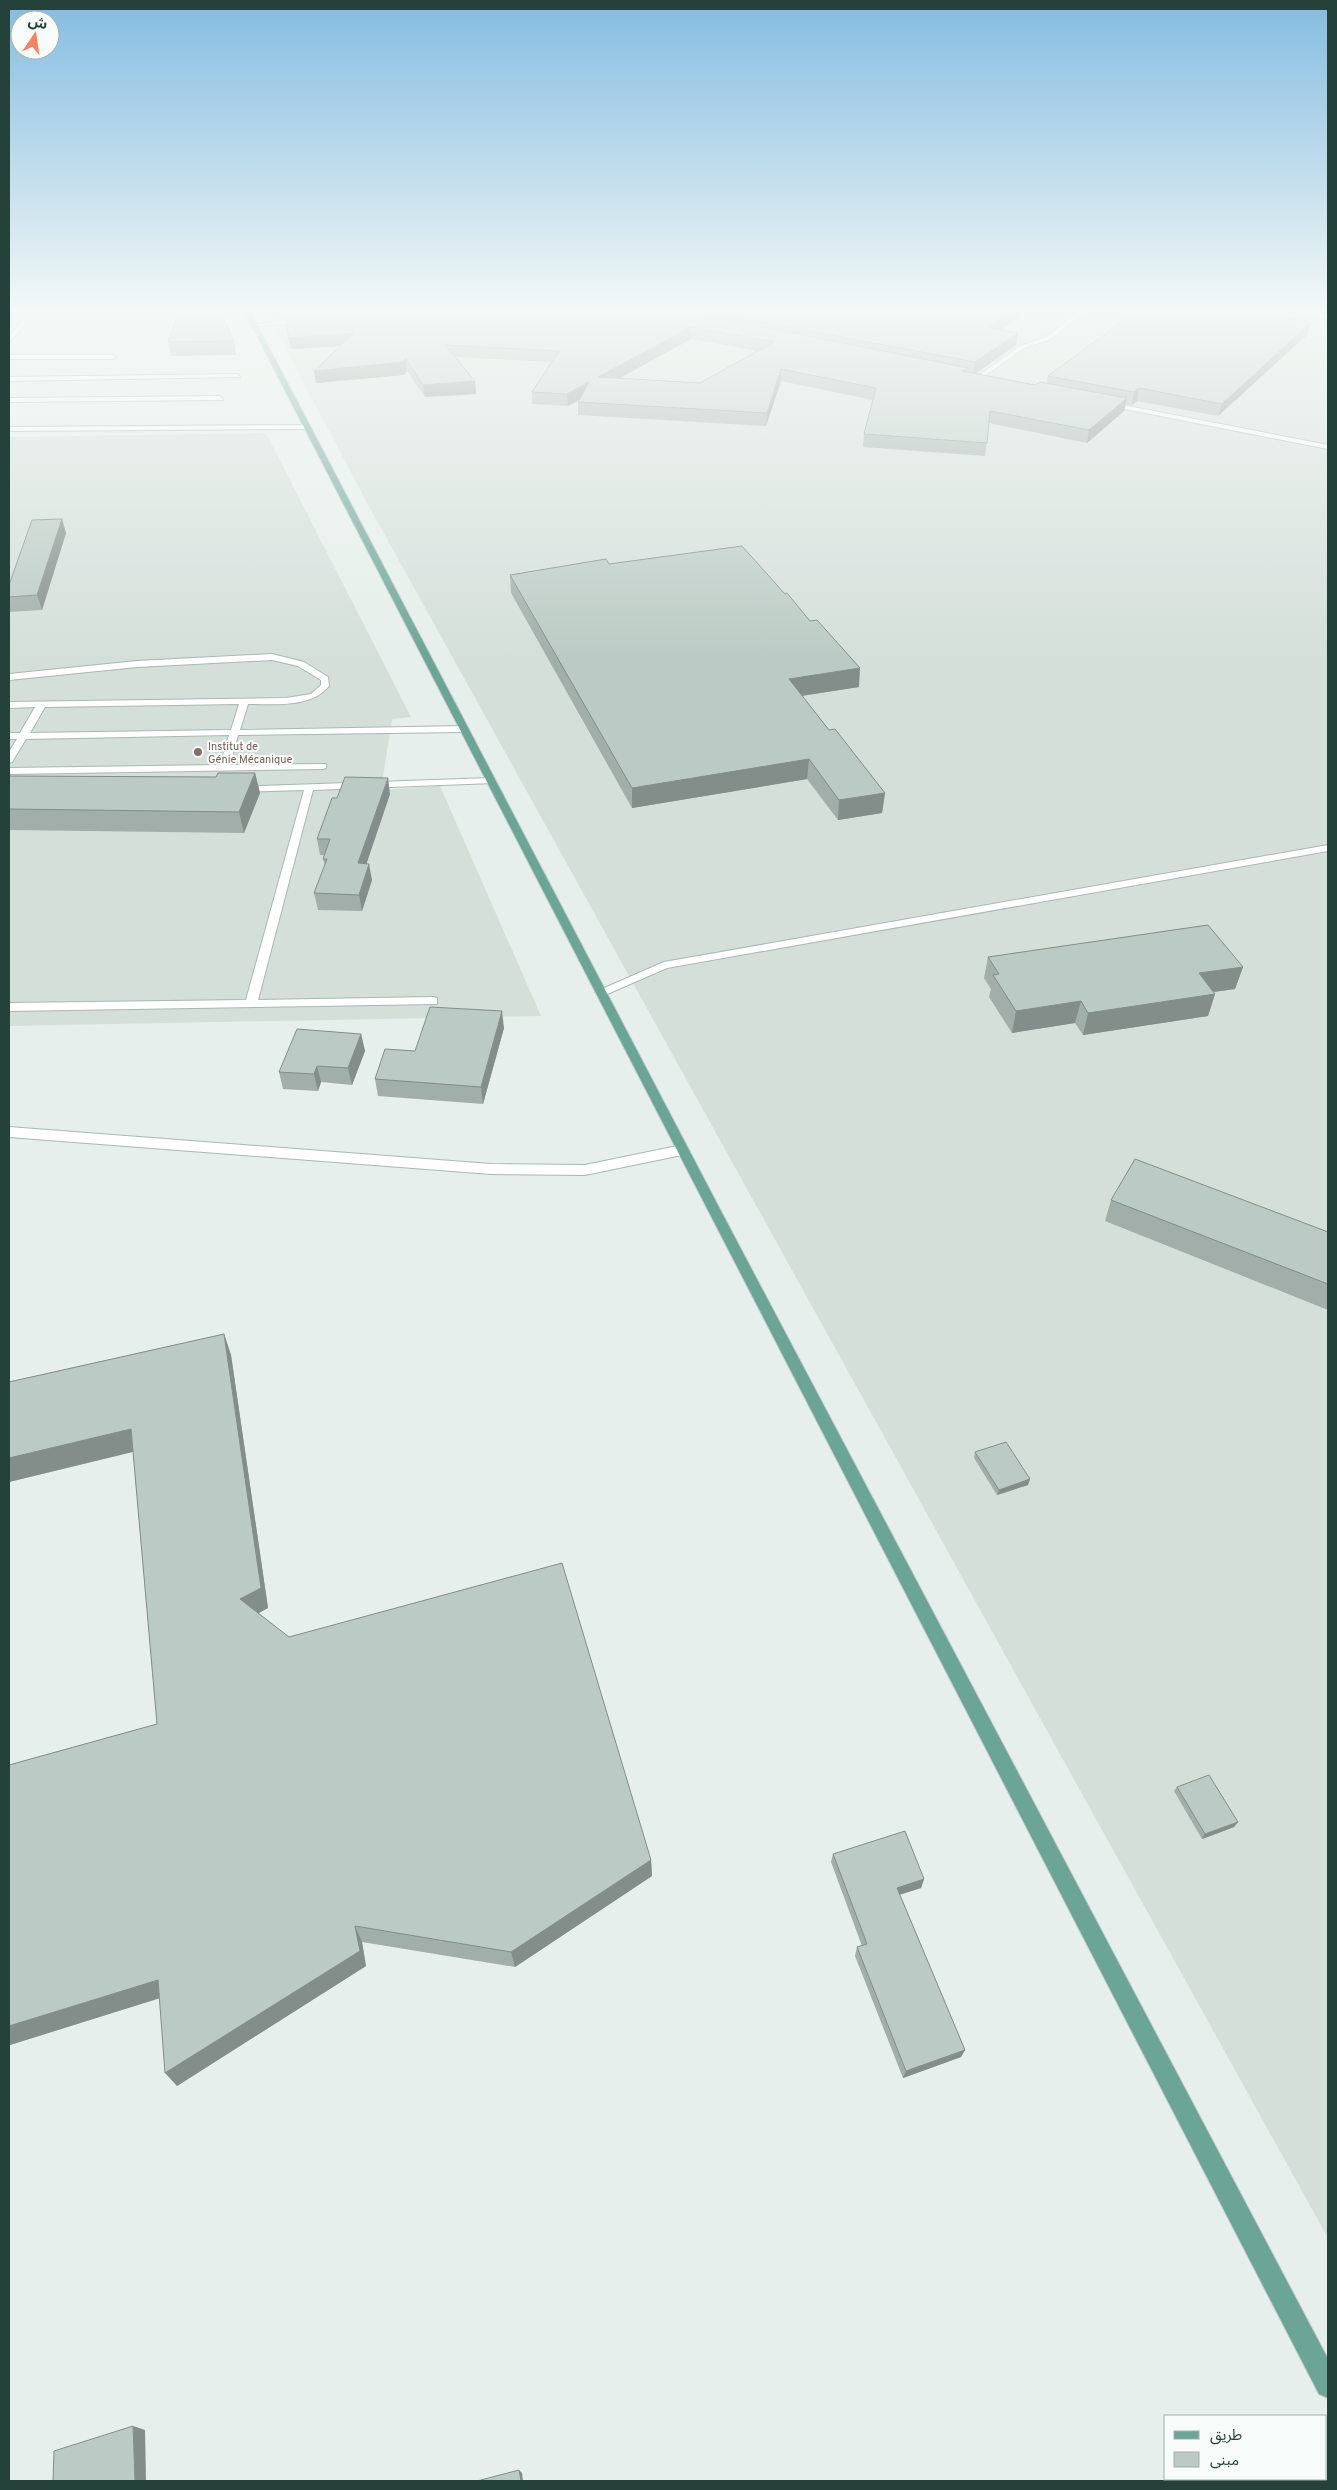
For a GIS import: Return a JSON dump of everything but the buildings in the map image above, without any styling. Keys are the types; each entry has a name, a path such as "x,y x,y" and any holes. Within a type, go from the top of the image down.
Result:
{"main road":[{"path":"307,427 682,1150 1328,2385"}],"street":[{"path":"9,429 277,427"},
{"path":"9,1132 491,1169 585,1170 682,1150"}],"lane":[{"path":"1225,427 1328,447"},
{"path":"9,677 137,664 272,657 289,659 311,667 325,679 325,686 314,696 286,701 9,705"},
{"path":"224,767 244,702"},
{"path":"9,760 42,704"},
{"path":"9,736 464,729"},
{"path":"9,771 323,766"},
{"path":"232,789 491,781"},
{"path":"250,1004 309,788"},
{"path":"601,992 664,965 1328,848"},
{"path":"9,1007 432,1001"}],"shaded area":[{"path":"327,427 1328,427 1328,2238 366,501"},
{"name":"Institut de Génie Mécanique","path":"266,433 411,717 392,719 381,790 440,786 541,1016 9,1026 9,437"}],"place":[{"name":"Institut de Génie Mécanique","path":"198,752"}]}
